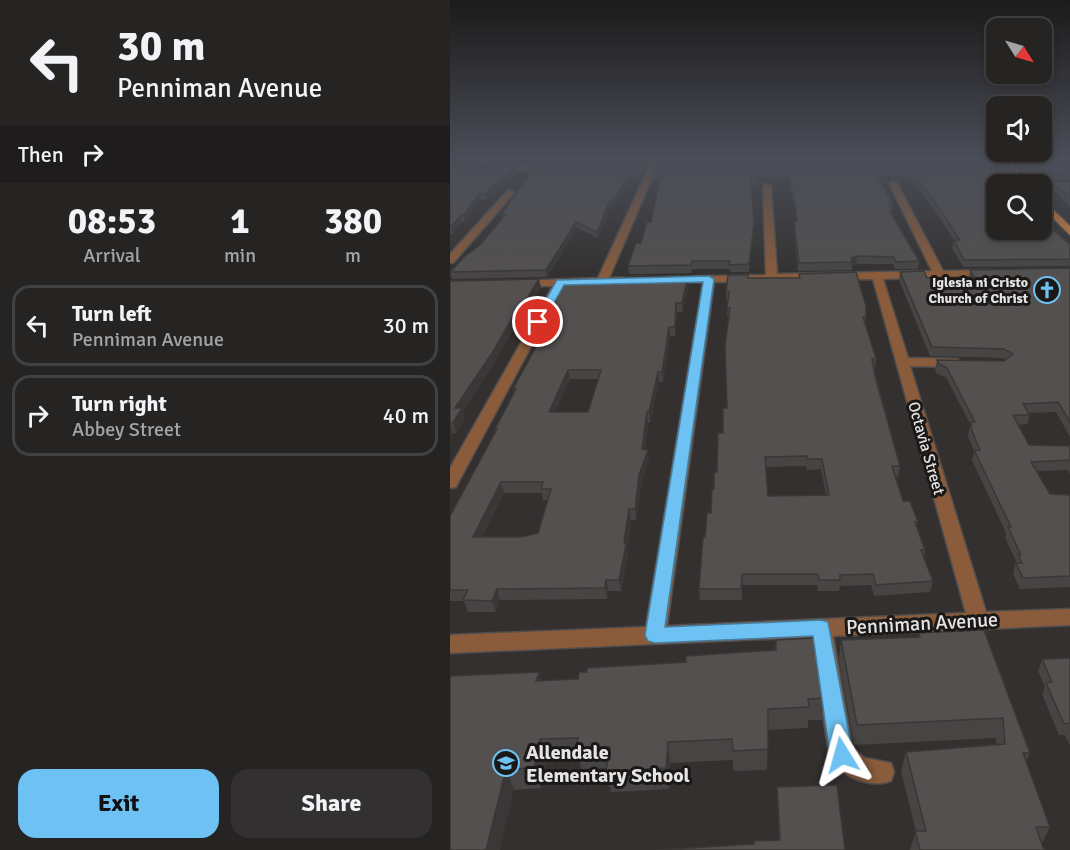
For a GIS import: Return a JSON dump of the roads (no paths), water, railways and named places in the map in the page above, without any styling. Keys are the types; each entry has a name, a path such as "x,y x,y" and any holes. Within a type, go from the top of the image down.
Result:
{"main road":[{"path":"1052,213 1070,232"}],"street":[{"path":"450,260 505,199"},
{"path":"602,281 639,199"},
{"path":"768,199 772,278"},
{"path":"901,199 939,274"},
{"path":"503,283 1000,273"},
{"name":"Octavia Street","path":"877,275 978,621"},
{"path":"655,635 709,279"},
{"path":"450,483 560,282"},
{"path":"902,362 972,363"},
{"name":"Penniman Avenue","path":"450,644 1070,617"},
{"path":"821,628 842,755 860,769 882,772"}],"place":[{"name":"Iglesia ni Cristo Church of Christ","path":"1047,290"},
{"name":"Allendale Elementary School","path":"506,763"}]}
